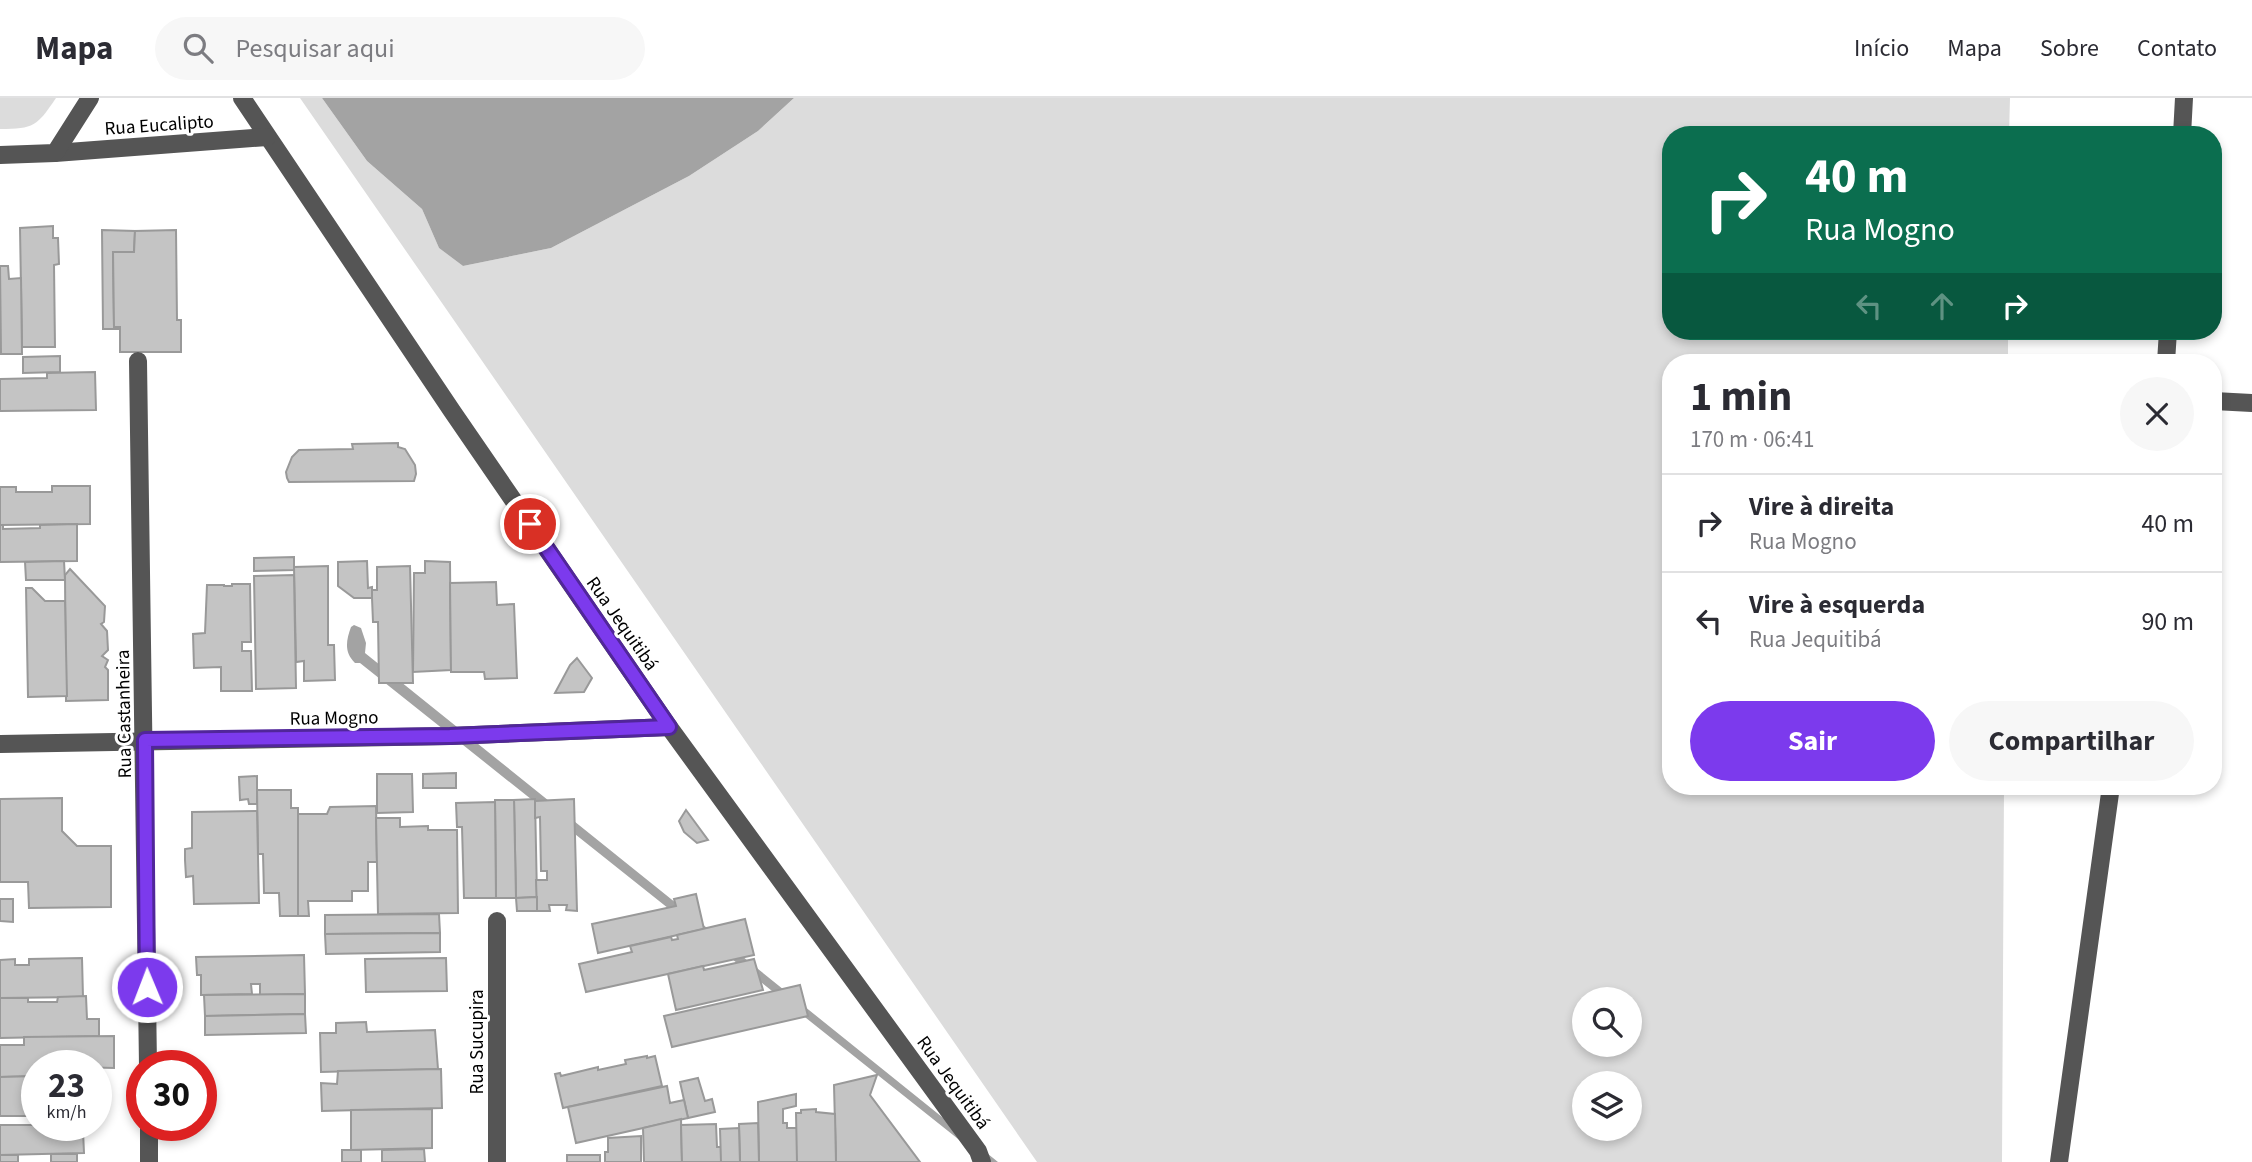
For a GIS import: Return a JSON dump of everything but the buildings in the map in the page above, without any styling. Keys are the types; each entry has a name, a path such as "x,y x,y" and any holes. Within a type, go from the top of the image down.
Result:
{"street":[{"name":"Rua Eucalipto","path":"55,153 90,98"},
{"name":"Rua Jequitibá","path":"242,98 669,727 978,1151 982,1162"},
{"path":"2182,126 2184,98"},
{"name":"Rua Eucalipto","path":"0,155 267,137"},
{"name":"Rua Castanheira","path":"138,362 148,1050"},
{"path":"2222,401 2252,403"},
{"name":"Rua Mogno","path":"0,744 450,736 669,727"},
{"path":"2059,1162 2109,795"},
{"name":"Rua Sucupira","path":"497,921 498,1162"},
{"path":"149,1141 149,1162"}],"shaded area":[{"path":"0,98 56,98 34,124 0,129"},
{"path":"300,98 322,98 367,161 422,209 439,248 463,266 551,248 689,176 758,131 794,98 2010,98 2009,126 1662,126 1662,340 2008,340 2008,354 1662,354 1662,795 2004,795 2002,1162 1037,1162"},
{"path":"322,98 794,98 758,131 689,176 551,248 463,266 439,248 422,209 367,161"},
{"path":"354,625 361,628 366,643 365,653 998,1162 987,1162 360,663 355,663 347,646 349,632"}],"route":[{"path":"147,987 145,740 450,736 669,727 530,524"}]}
